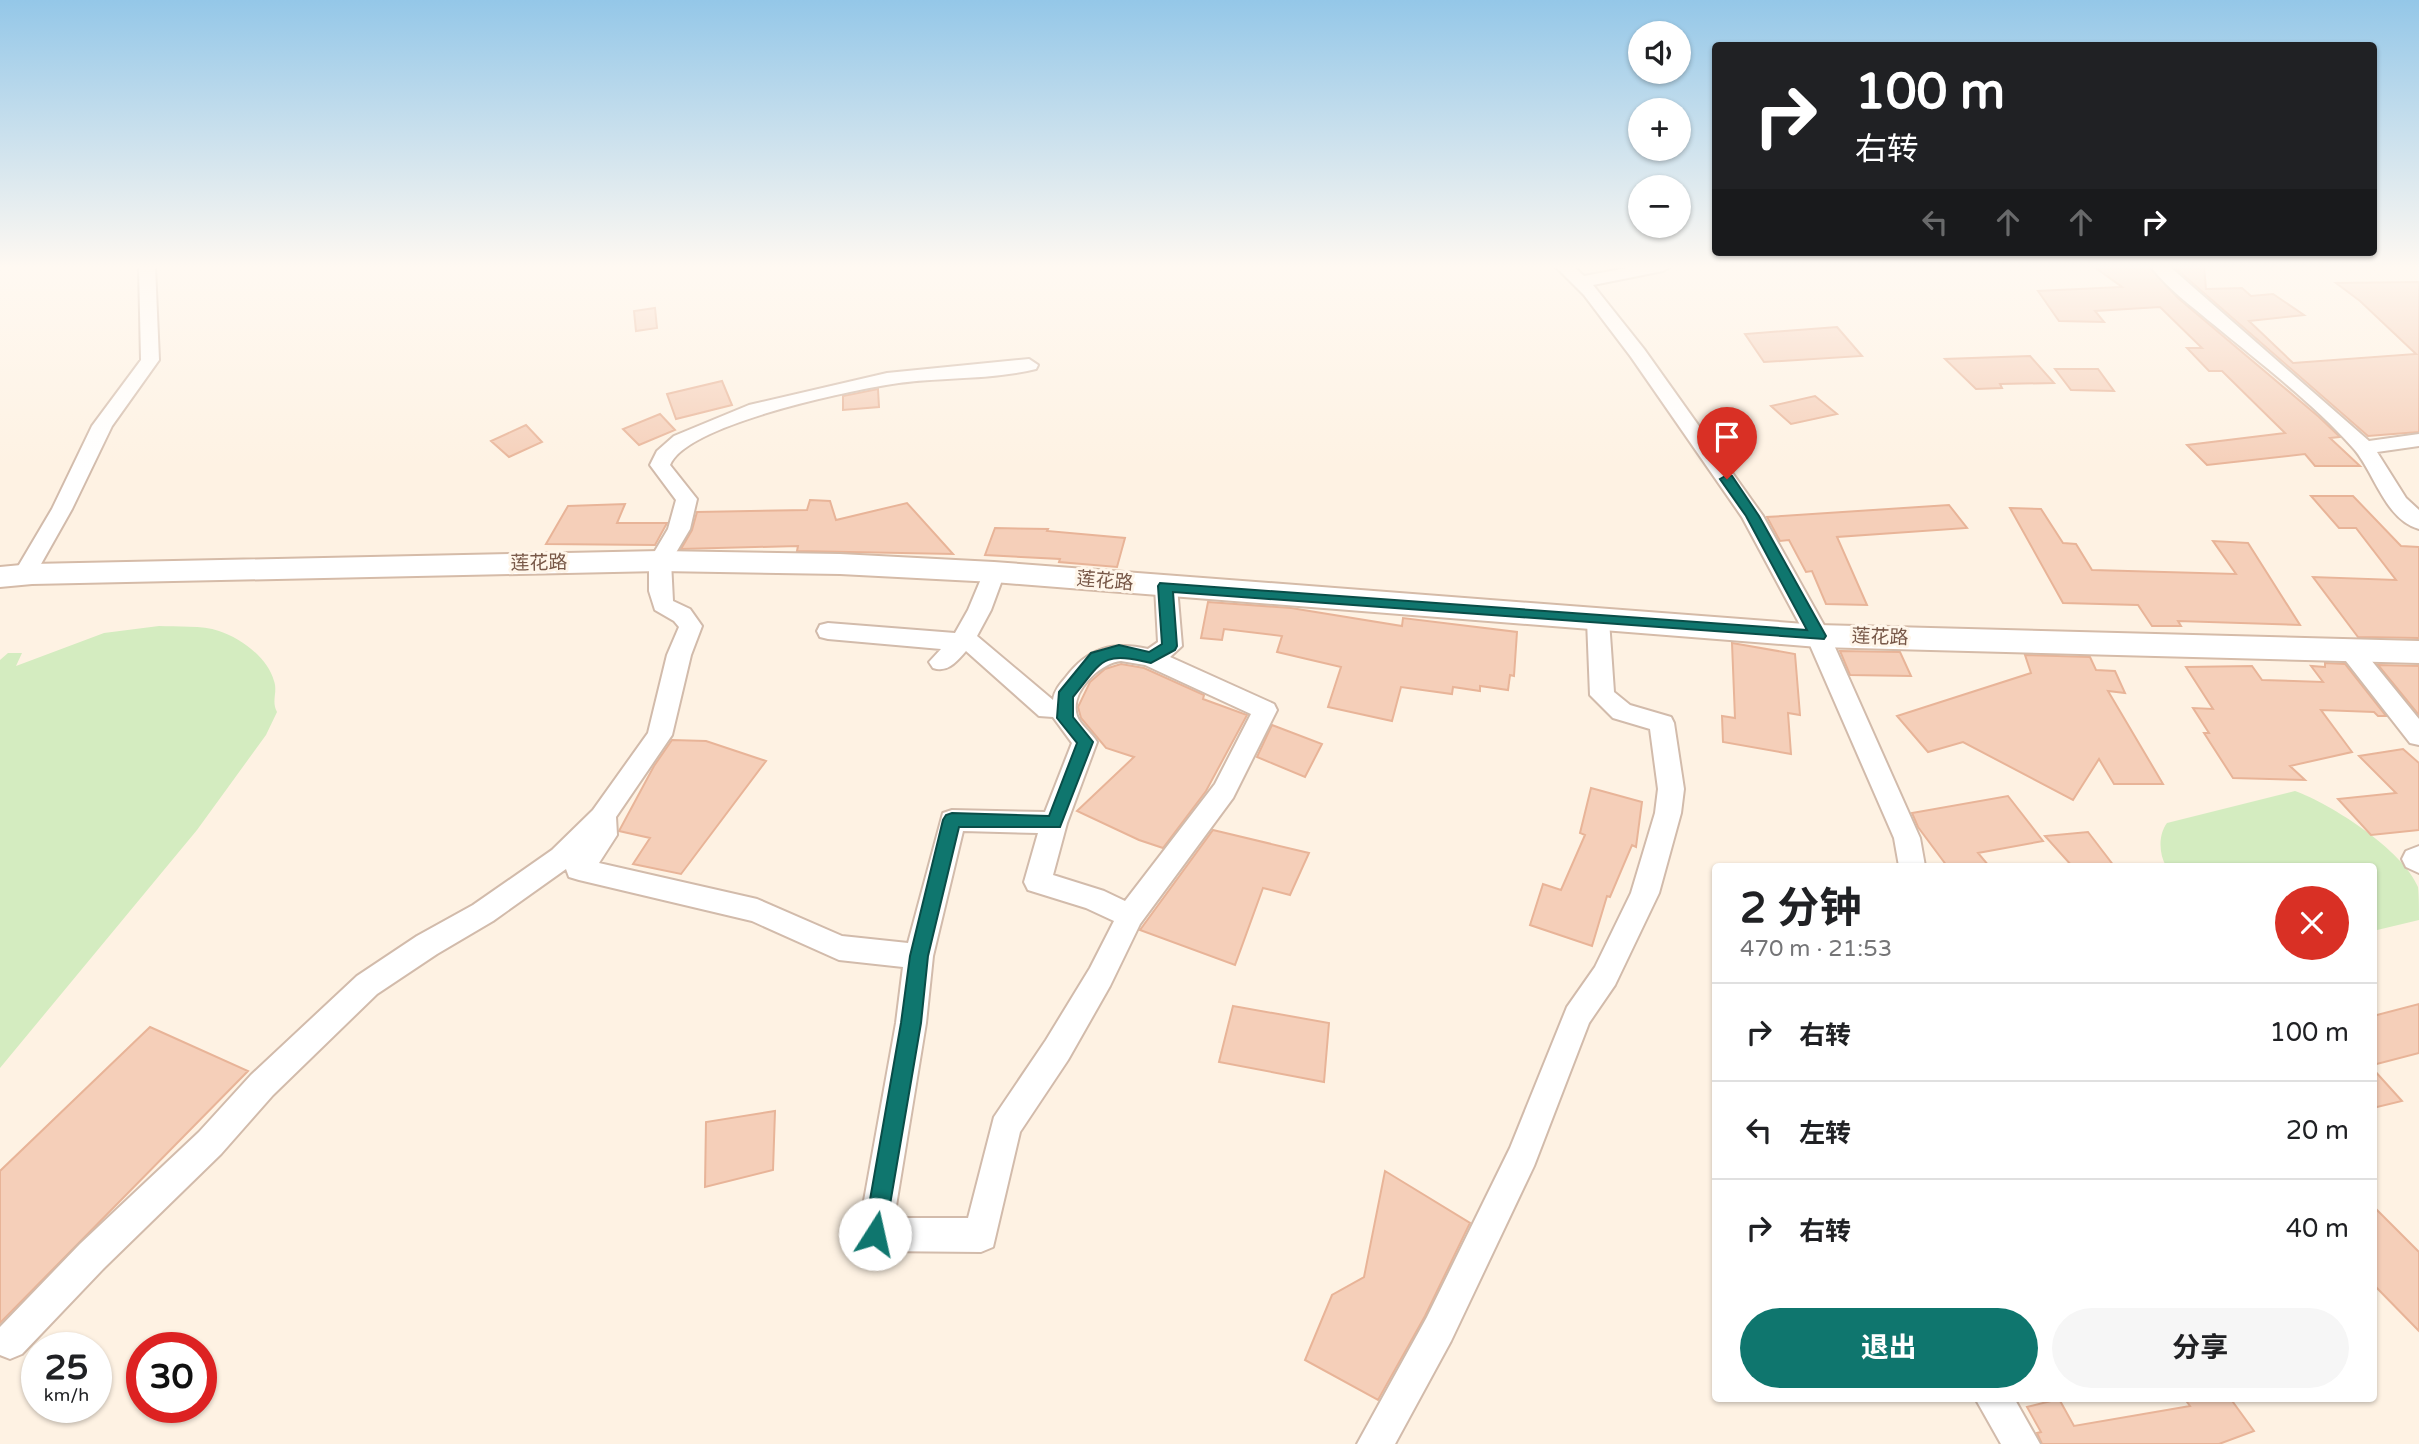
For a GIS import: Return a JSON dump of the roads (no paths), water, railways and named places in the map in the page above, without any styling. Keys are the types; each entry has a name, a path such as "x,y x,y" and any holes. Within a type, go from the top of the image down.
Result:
{"main road":[{"name":"莲花路","path":"12,576 660,561 840,564 994,572 1818,636 2419,652"}],"street":[{"path":"12,576 62,509 102,426 150,360 149,333"},
{"path":"1622,333 1752,516 1818,636 1907,838 1911,863"},
{"path":"2235,333 2281,371 2364,448 2398,502 2419,522"},
{"path":"10,1342 92,1256 210,1143 262,1085 367,985 427,945 483,913 561,858 603,815 660,735 680,655 691,626 682,615 663,605 660,591 660,561 679,529 687,499 660,465 664,455 681,440 756,409 887,379 1029,365"},
{"path":"2364,448 2419,440"},
{"path":"942,662 964,640 977,616 994,572"},
{"path":"1151,658 1170,646 1166,586"},
{"path":"1375,1444 1439,1329 1523,1155 1577,1016 1605,976 1645,893 1668,813 1671,789 1662,723 1622,712 1602,695 1598,620"},
{"path":"828,631 964,640 972,643 1048,710"},
{"path":"1054,822 952,820 919,956 911,1023 875,1234 981,1235 1005,1127 1063,1040 1100,977 1130,916 1224,790 1265,709 1151,658 1119,650 1097,657 1065,696 1065,718 1085,742 1054,822 1038,881 1094,899 1130,916"},
{"path":"2350,650 2419,736"},
{"path":"603,815 604,835 579,869 757,911 839,947 919,956"},
{"path":"1996,1402 2022,1444"}]}
